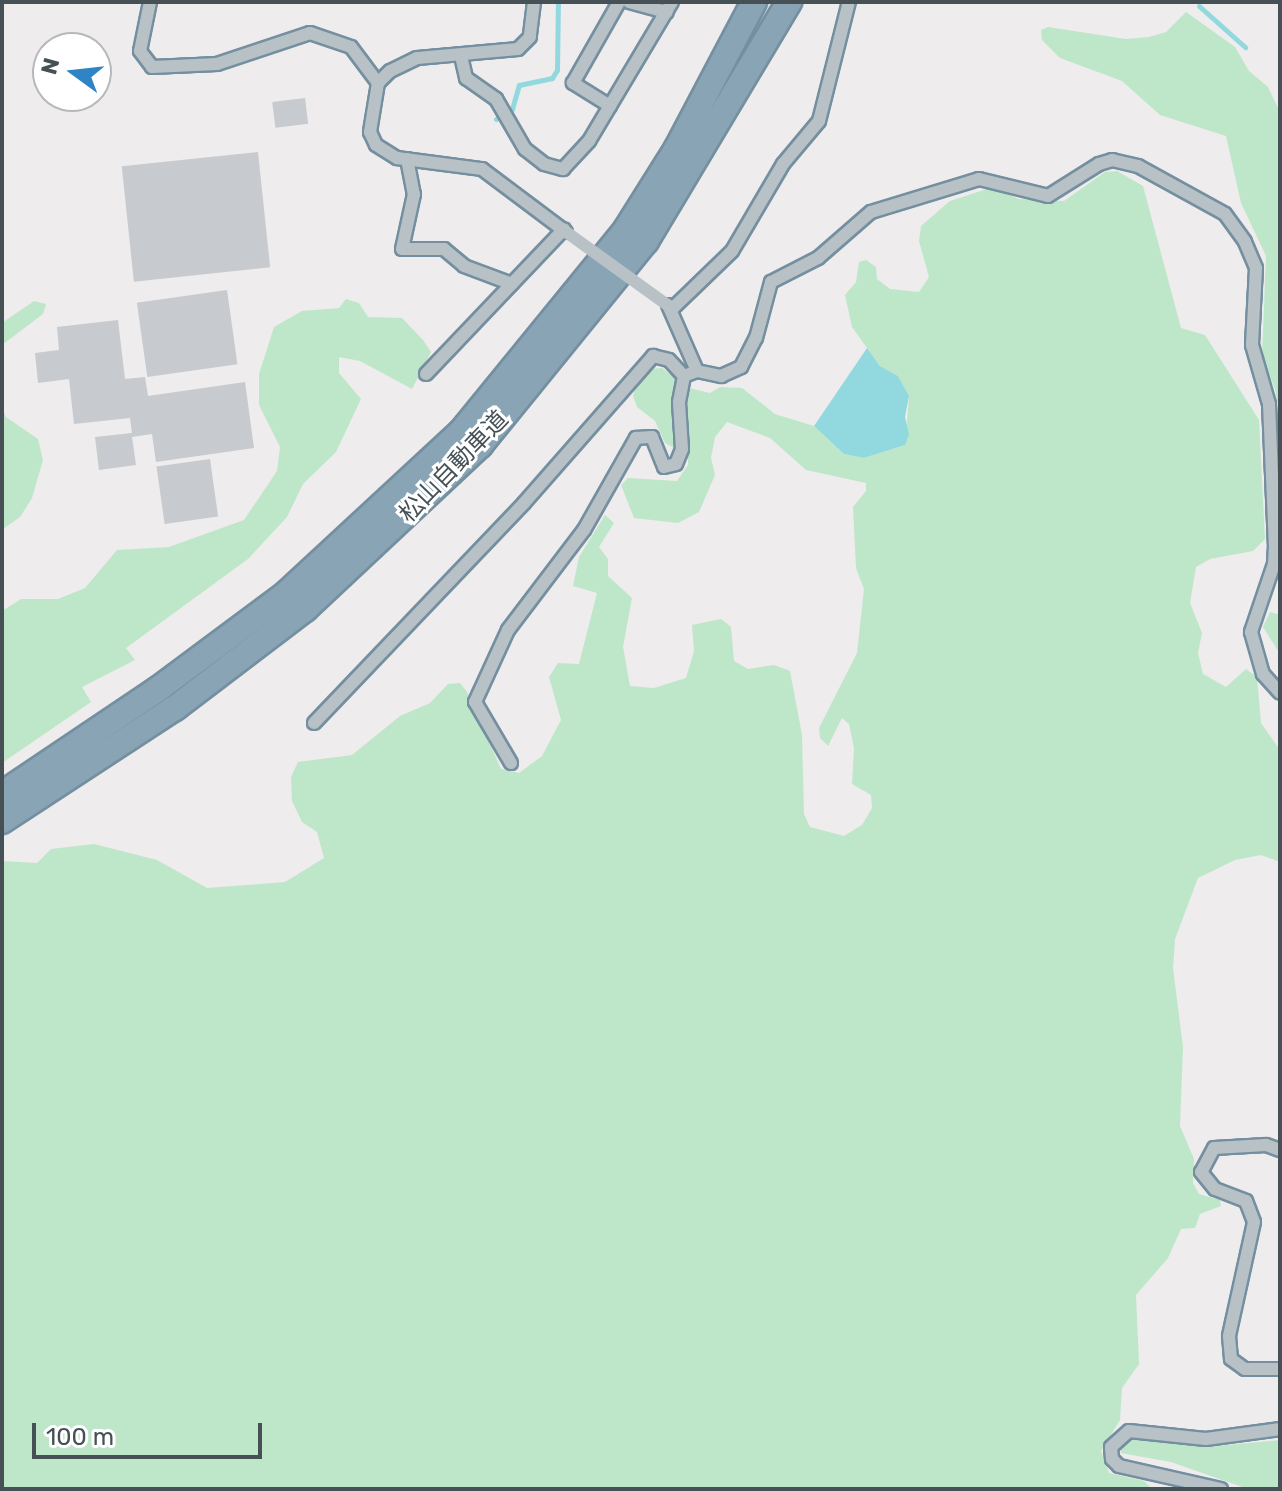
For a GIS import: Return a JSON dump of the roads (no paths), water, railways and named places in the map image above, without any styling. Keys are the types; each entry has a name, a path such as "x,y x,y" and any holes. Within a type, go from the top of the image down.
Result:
{"highway":[{"name":"松山自動車道","path":"2,794 157,690 287,593 461,432 625,231 677,148 754,2"},
{"name":"松山自動車道","path":"2,821 175,708 305,609 480,445 646,241 789,2"}],"street":[{"path":"150,2 140,51 152,67 217,64 275,40 310,33 351,47 378,83 370,132 386,154 474,165 669,306 697,371"},
{"path":"378,83 417,58 518,49 530,37 534,2"},
{"path":"610,106 573,83 619,2"},
{"path":"461,56 466,78 496,99 531,155 563,169 610,106 670,7 629,2"},
{"path":"669,306 732,251 783,164 819,121 849,2"},
{"path":"407,159 414,194 402,249 444,249 464,266 512,284"},
{"path":"684,376 697,371 721,376 741,367 756,338 766,294 780,274 818,258 860,218 979,179 1048,196 1112,160 1138,166 1210,205 1235,227 1256,268 1252,345 1269,404 1275,545 1274,564 1251,632 1263,674 1280,693"},
{"path":"426,374 565,230"},
{"path":"314,723 524,503 653,356 669,360 684,376"},
{"path":"511,763 475,702 508,630 584,530 636,438 652,437 664,467 676,464 682,449 679,402 684,376"},
{"path":"1280,1150 1266,1145 1214,1148 1201,1172 1215,1189 1246,1201 1254,1222 1229,1336 1231,1359 1245,1369 1280,1369"},
{"path":"1221,1489 1119,1466 1112,1459 1111,1447 1129,1431 1206,1439 1280,1429"}],"water":[{"path":"867,348 880,366 898,376 909,396 905,417 909,434 905,445 864,458 844,454 814,426"}],"waterway":[{"path":"496,119 512,109 519,85 552,78 557,70 558,2"},
{"path":"1199,6 1245,47"}]}
